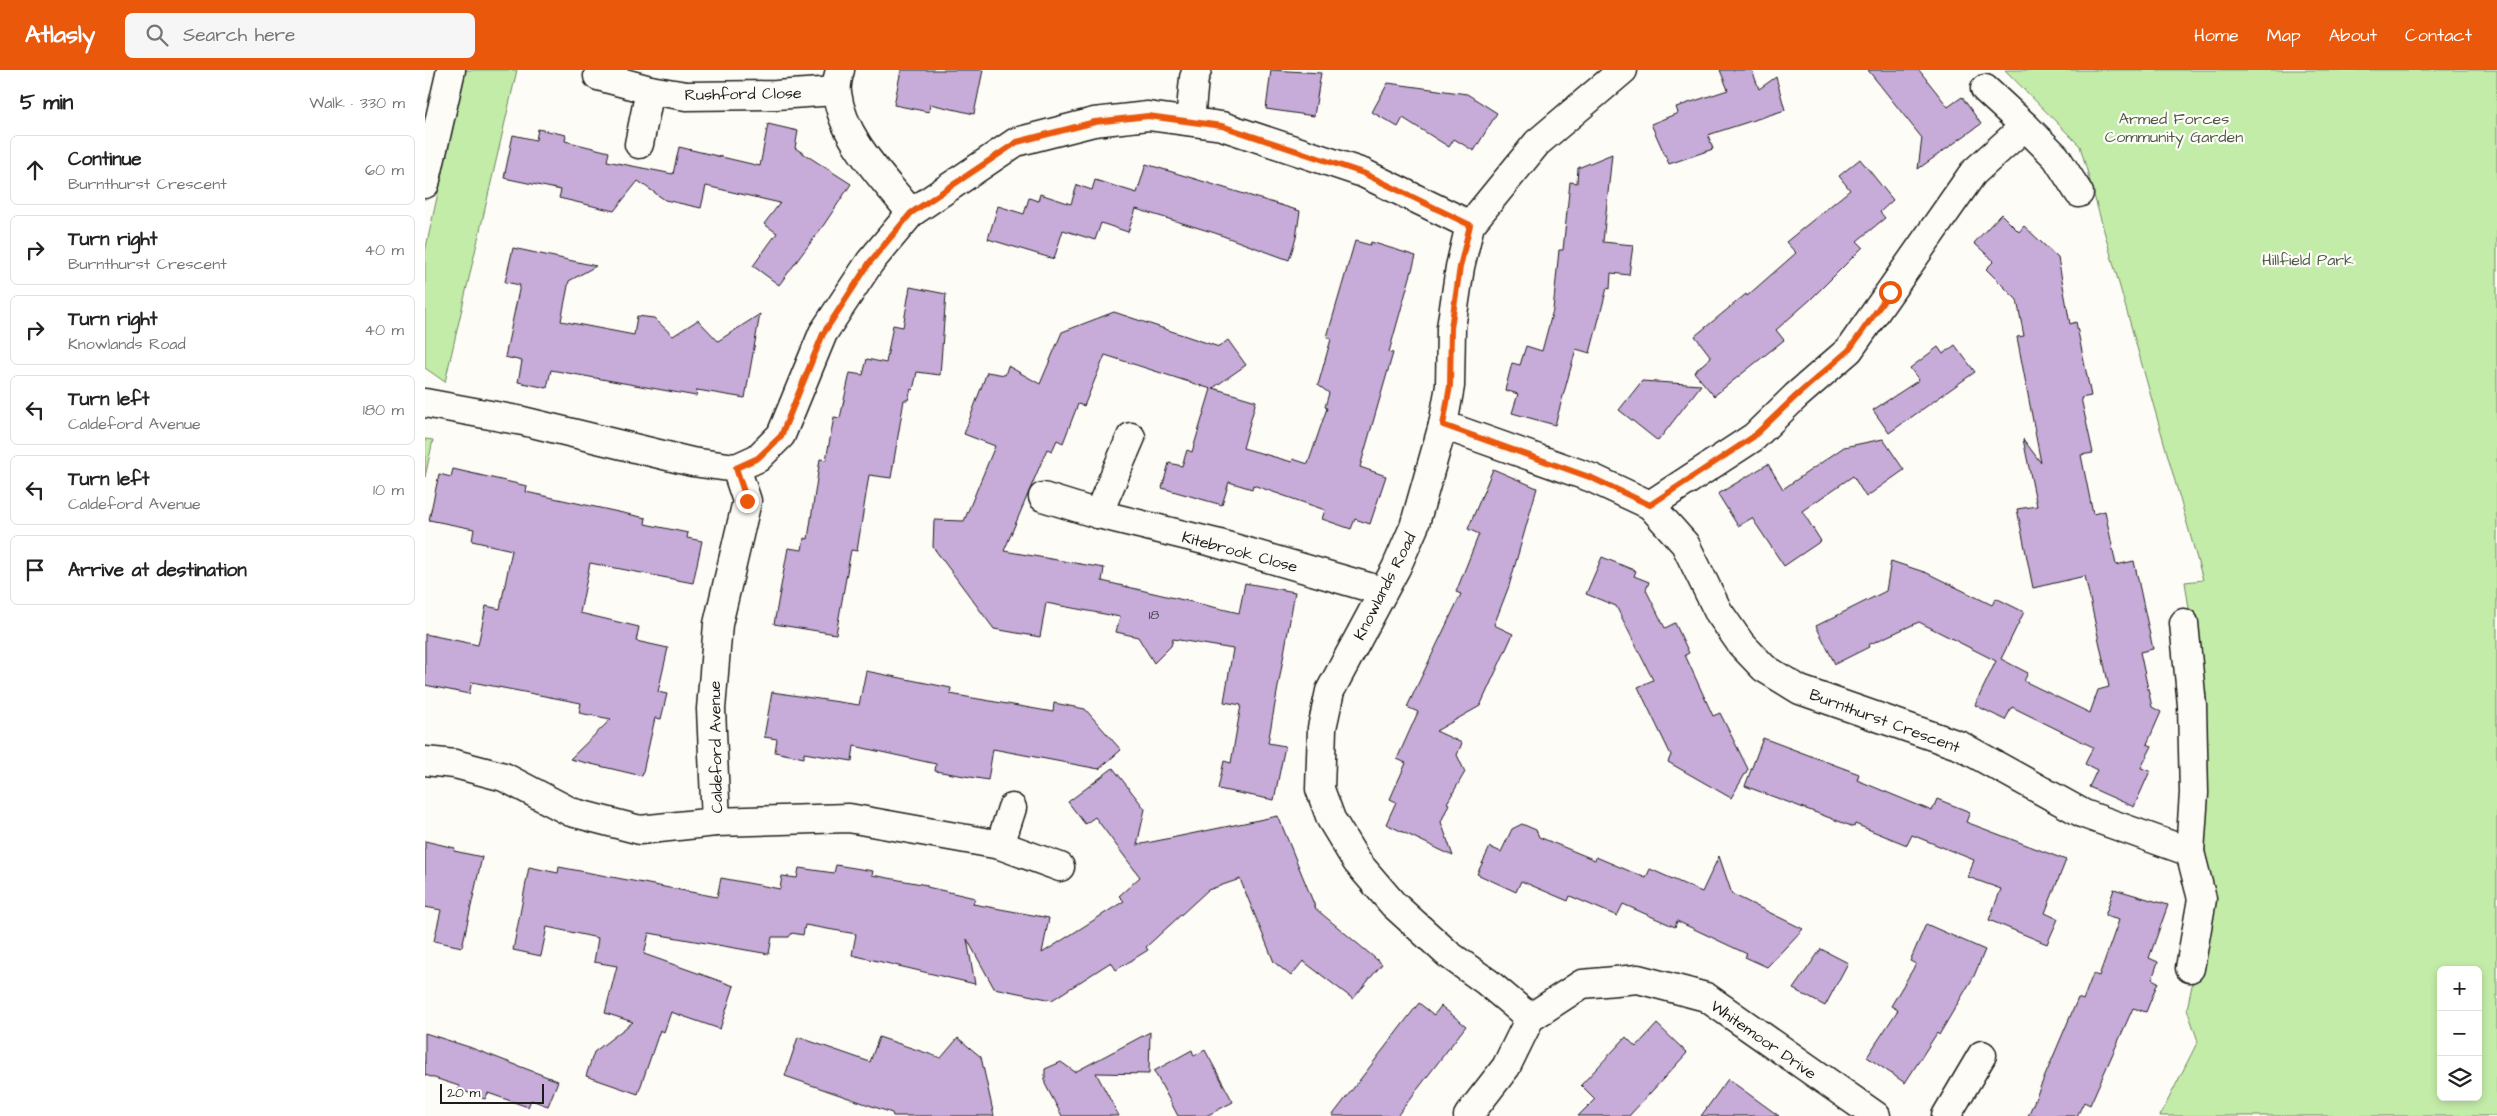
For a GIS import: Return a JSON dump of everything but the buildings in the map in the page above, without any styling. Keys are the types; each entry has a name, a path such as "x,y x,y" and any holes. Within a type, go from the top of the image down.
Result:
{"street":[{"path":"425,184 451,70"},
{"path":"1189,121 1194,78 1197,70"},
{"name":"Knowlands Road","path":"1530,1018 1487,982 1449,954 1393,904 1357,862 1331,819 1320,790 1321,728 1330,691 1382,590 1396,568 1414,527 1443,425 1450,386 1451,328 1460,267 1470,225 1537,143 1623,70"},
{"name":"Rushford Close","path":"599,76 651,90 686,96 776,94 838,80 842,117 859,147 911,213"},
{"path":"1985,89 2056,157 2079,193"},
{"path":"639,144 651,90"},
{"path":"425,403 523,421 692,462 736,468 758,458 781,436 823,334 870,262 911,213 1017,142 1095,122 1148,116 1222,126 1363,173 1470,225"},
{"path":"1650,505 1753,437 1796,396 1849,350 1973,173 2025,126"},
{"name":"Burnthurst Crescent","path":"1443,425 1592,478 1650,505 1685,544 1718,611 1741,644 1764,668 1800,690 1961,746 2084,814 2190,852"},
{"path":"1097,514 1131,437"},
{"name":"Caldeford Avenue","path":"715,822 711,709 718,624 747,501 736,468"},
{"name":"Kitebrook Close","path":"1043,497 1097,514 1216,543 1382,590"},
{"path":"2184,623 2192,705 2194,785 2190,852 2202,899 2190,968"},
{"name":"Caldeford Avenue","path":"425,762 455,764 504,777 571,812 640,830 715,822 849,818 1000,845 1060,867"},
{"path":"1000,845 1013,808"},
{"name":"Whitemoor Drive","path":"1530,1018 1582,984 1638,979 1706,997 1876,1116"},
{"path":"1468,1116 1506,1067 1530,1018"},
{"path":"1946,1116 1982,1055"}],"green space":[{"path":"465,70 517,70 445,382 425,368 425,252"},
{"name":"Hillfield Park","path":"2005,70 2497,70 2497,1116 2160,1116 2198,1041 2187,1009 2211,896 2203,851 2201,688 2185,582 2203,580 2080,146"},
{"path":"425,439 433,440 425,477"}],"route":[{"path":"747,501 736,468 758,458 781,436 799,388 823,334 870,262 911,213 1017,142 1095,122 1148,116 1222,126 1363,173 1470,225 1460,267 1451,328 1450,386 1443,425 1592,478 1650,505 1697,472 1753,437 1796,396 1849,350 1890,292"}],"park label":[{"name":"Armed Forces Community Garden","path":"2174,127"}]}
